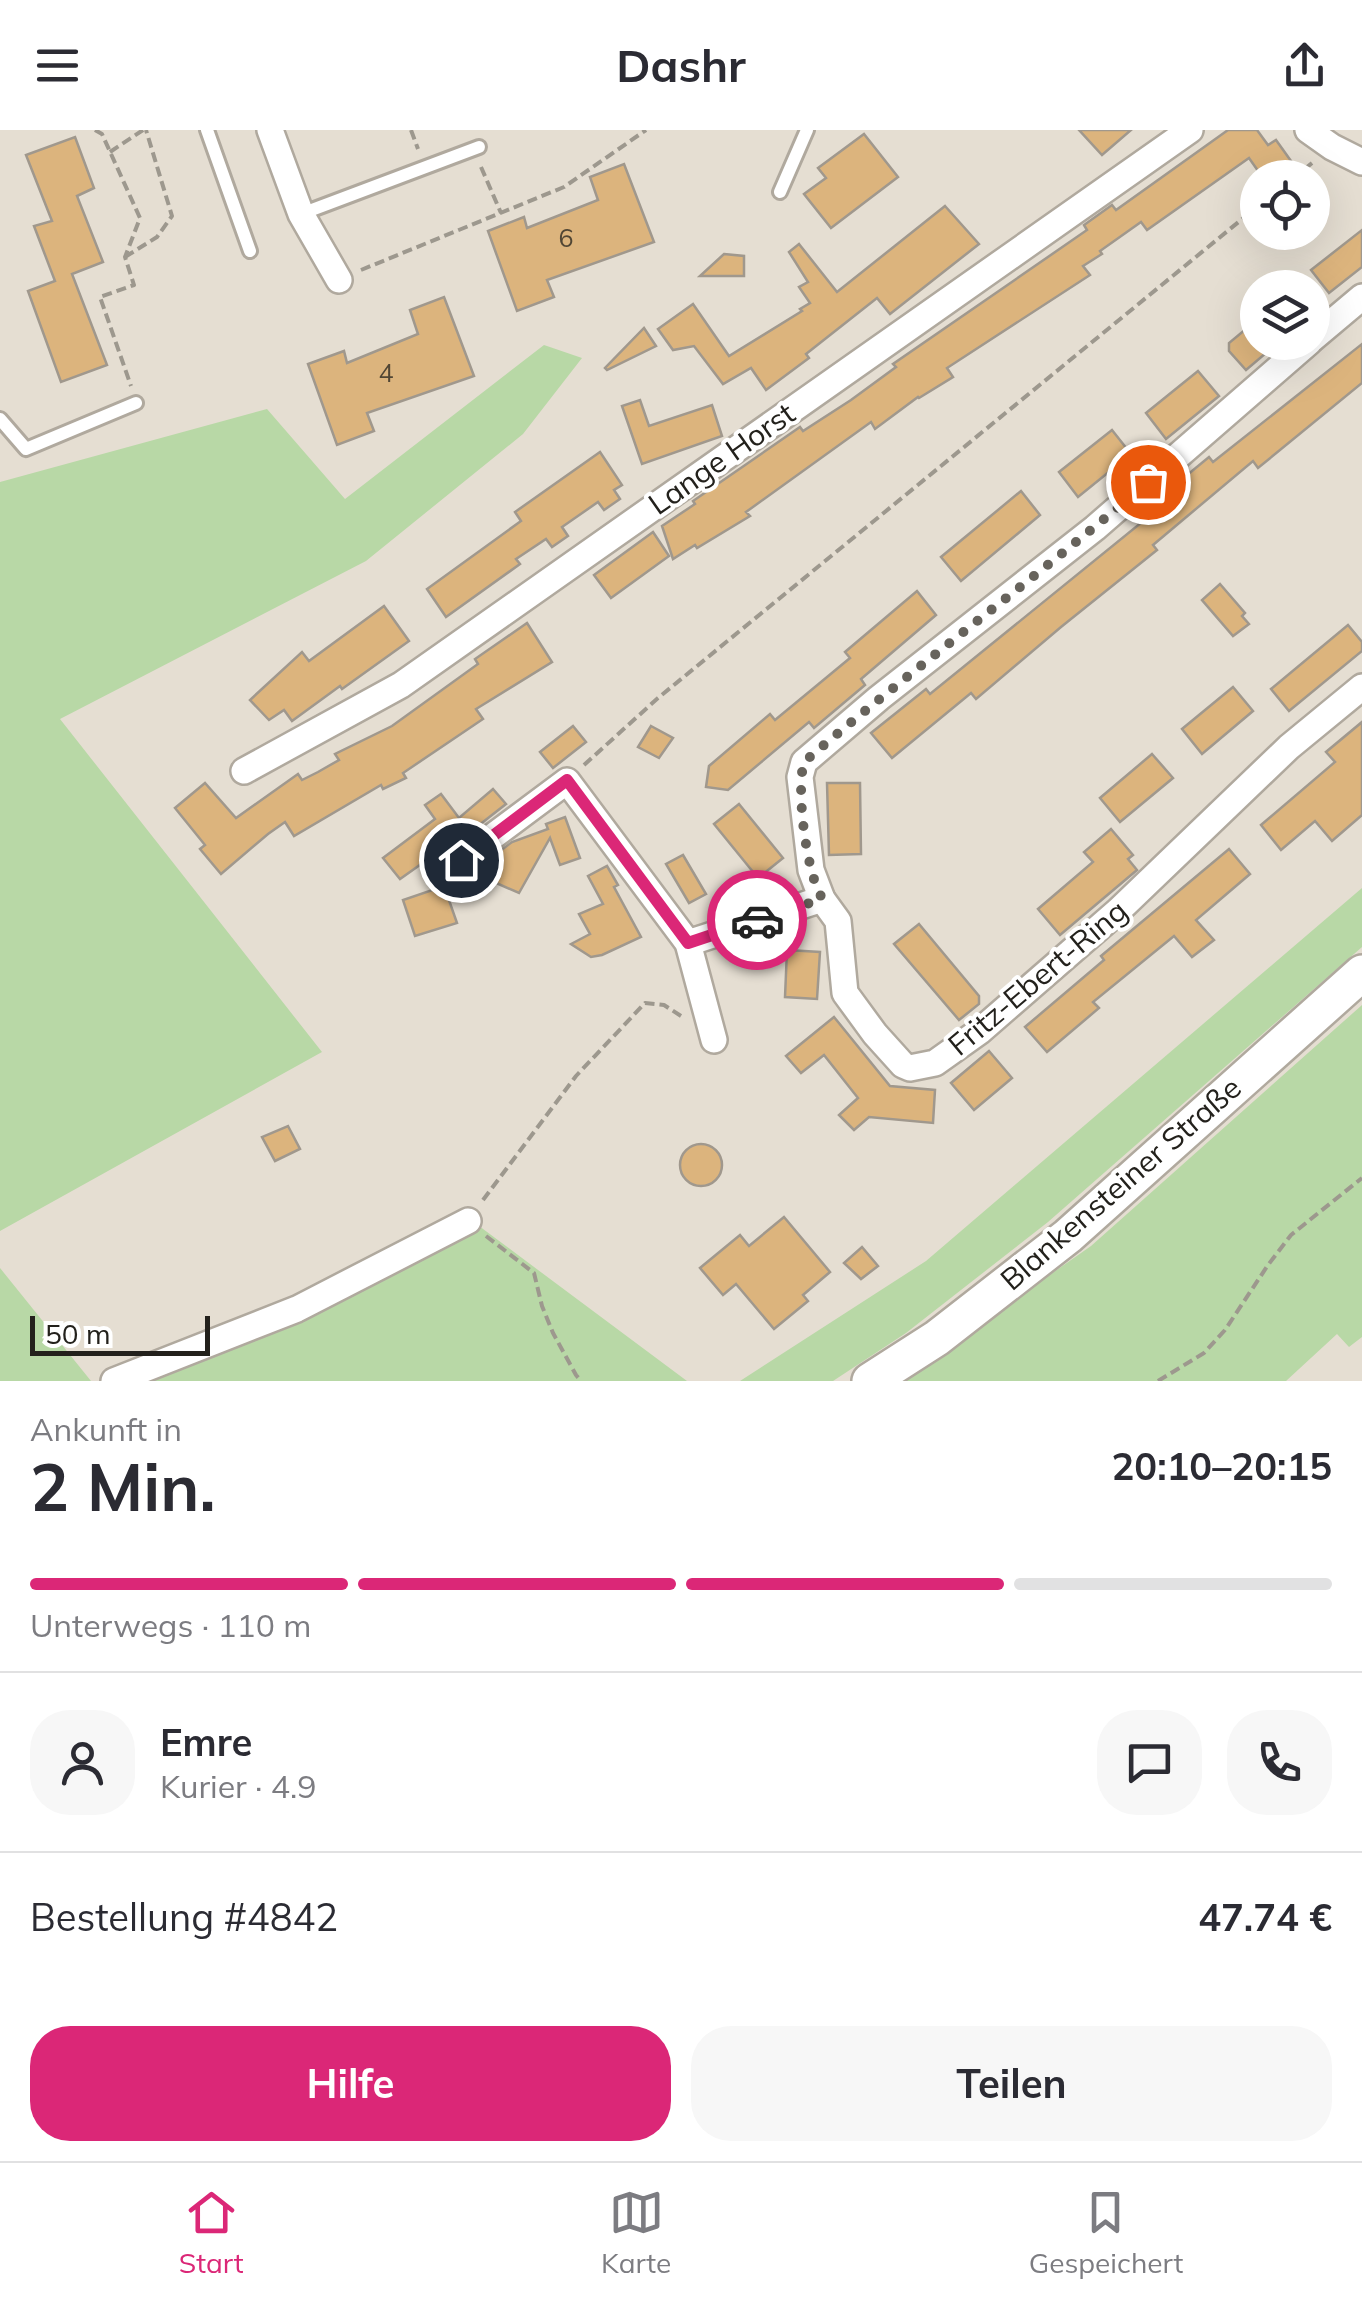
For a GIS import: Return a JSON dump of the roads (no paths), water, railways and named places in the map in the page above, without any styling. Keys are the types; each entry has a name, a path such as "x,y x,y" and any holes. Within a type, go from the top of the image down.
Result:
{"main road":[{"name":"Blankensteiner Straße","path":"870,1381 937,1338 1068,1236 1362,973"}],"street":[{"path":"270,130 301,214 338,280"},
{"name":"Lange Horst","path":"244,771 401,685 1190,130"},
{"path":"1308,130 1362,162"},
{"name":"Fritz-Ebert-Ring","path":"1330,324 1362,296"},
{"name":"Fritz-Ebert-Ring","path":"1289,360 1094,528 878,698 804,762 800,777 811,870 822,899 838,921 843,987 853,1006 904,1065 910,1068 935,1063 980,1031 1118,911 1289,747 1362,688"},
{"path":"461,860 567,780 688,943 714,1040"},
{"path":"688,943 822,899"},
{"path":"114,1381 297,1309 468,1222"}],"lane":[{"path":"207,130 250,251"},
{"path":"780,192 807,130"},
{"path":"301,214 476,148"},
{"path":"0,419 26,449 136,402"}]}
